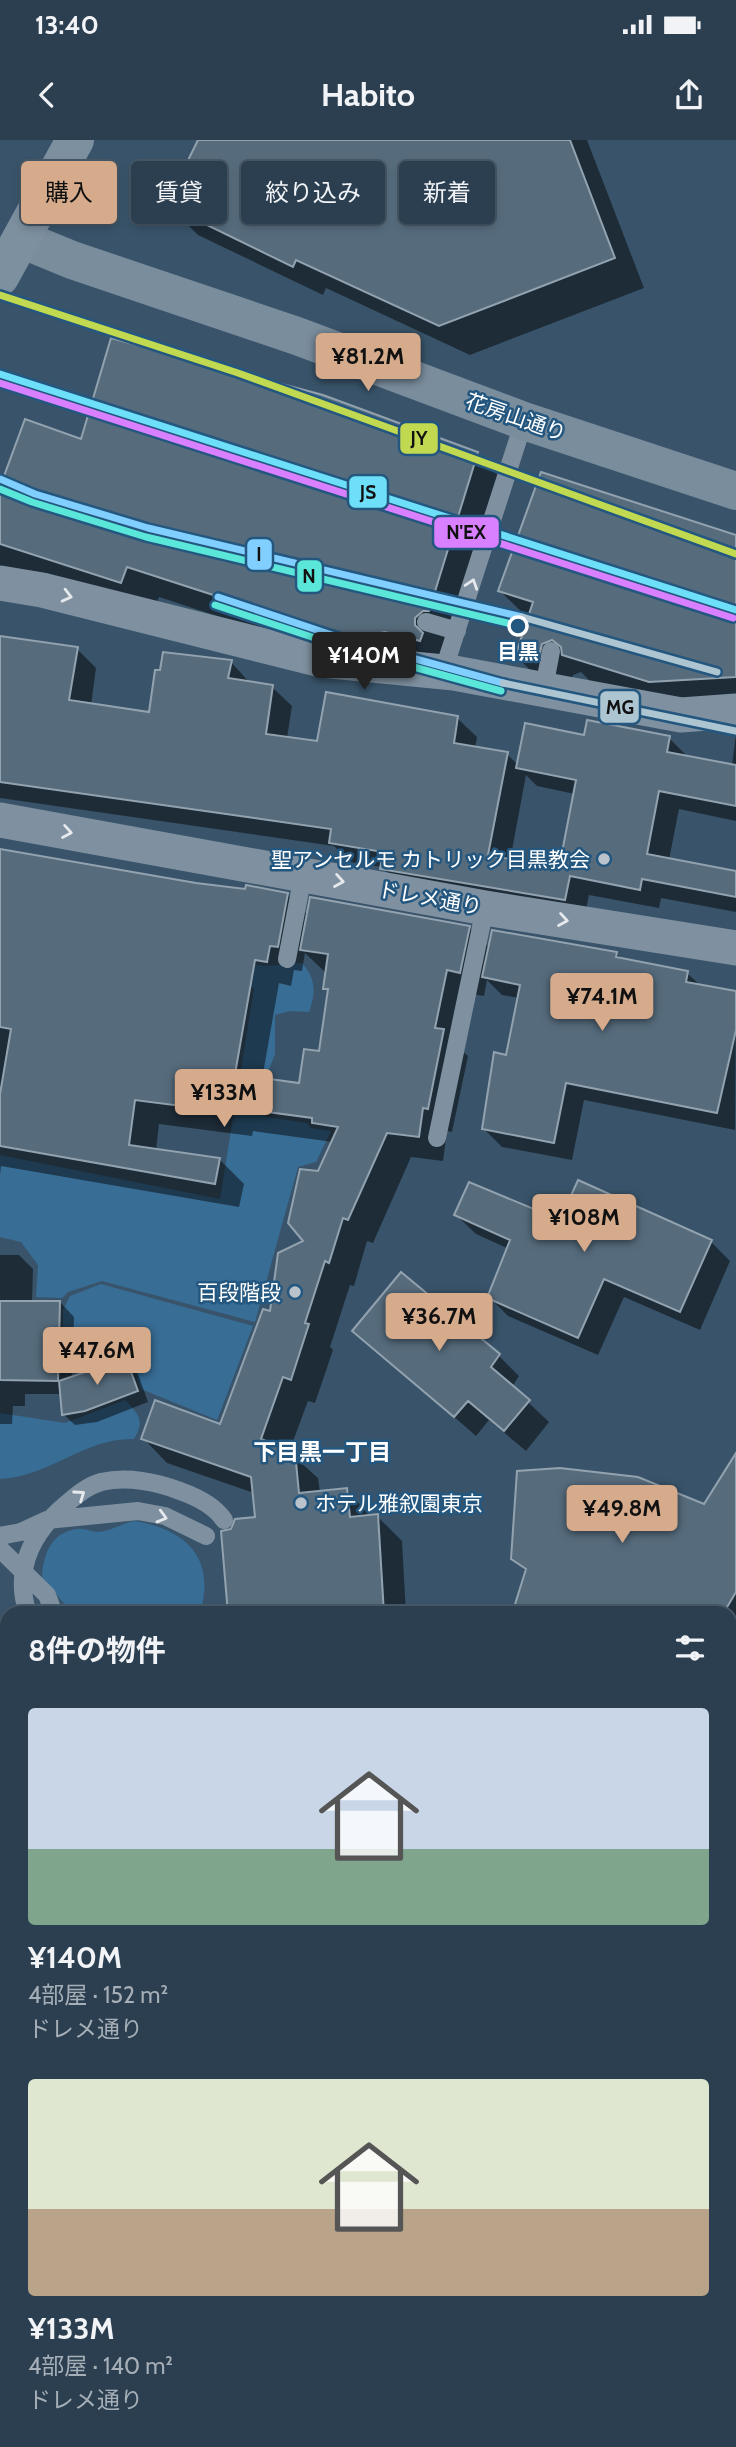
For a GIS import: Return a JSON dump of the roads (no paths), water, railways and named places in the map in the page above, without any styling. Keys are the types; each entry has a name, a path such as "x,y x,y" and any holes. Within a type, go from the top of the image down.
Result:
{"main road":[{"path":"0,277 75,140"}],"street":[{"name":"花房山通り","path":"21,239 72,260 323,345 524,421 736,491"},
{"path":"0,583 42,590 321,660 443,672 544,688 681,715 736,711"},
{"name":"ドレメ通り","path":"0,820 485,908 736,948"}],"lane":[{"path":"443,672 524,421"},
{"path":"426,622 457,631"},
{"path":"544,688 551,652"},
{"path":"287,959 303,875"},
{"path":"437,1138 485,908"},
{"path":"0,1536 21,1532 47,1520 82,1491 102,1482 157,1482 193,1496 217,1510 224,1520"},
{"path":"47,1520 138,1511 165,1516 206,1536"},
{"path":"26,1606 23,1568 30,1545 47,1520"},
{"path":"0,1549 23,1568 47,1594 51,1606"}],"place":[{"name":"目黒","path":"518,626"},
{"name":"聖アンセルモ カトリック目黒教会","path":"604,859"},
{"name":"百段階段","path":"295,1292"},
{"name":"ホテル雅叙園東京","path":"301,1503"}],"district":[{"name":"下目黒一丁目","path":"322,1452"}]}
